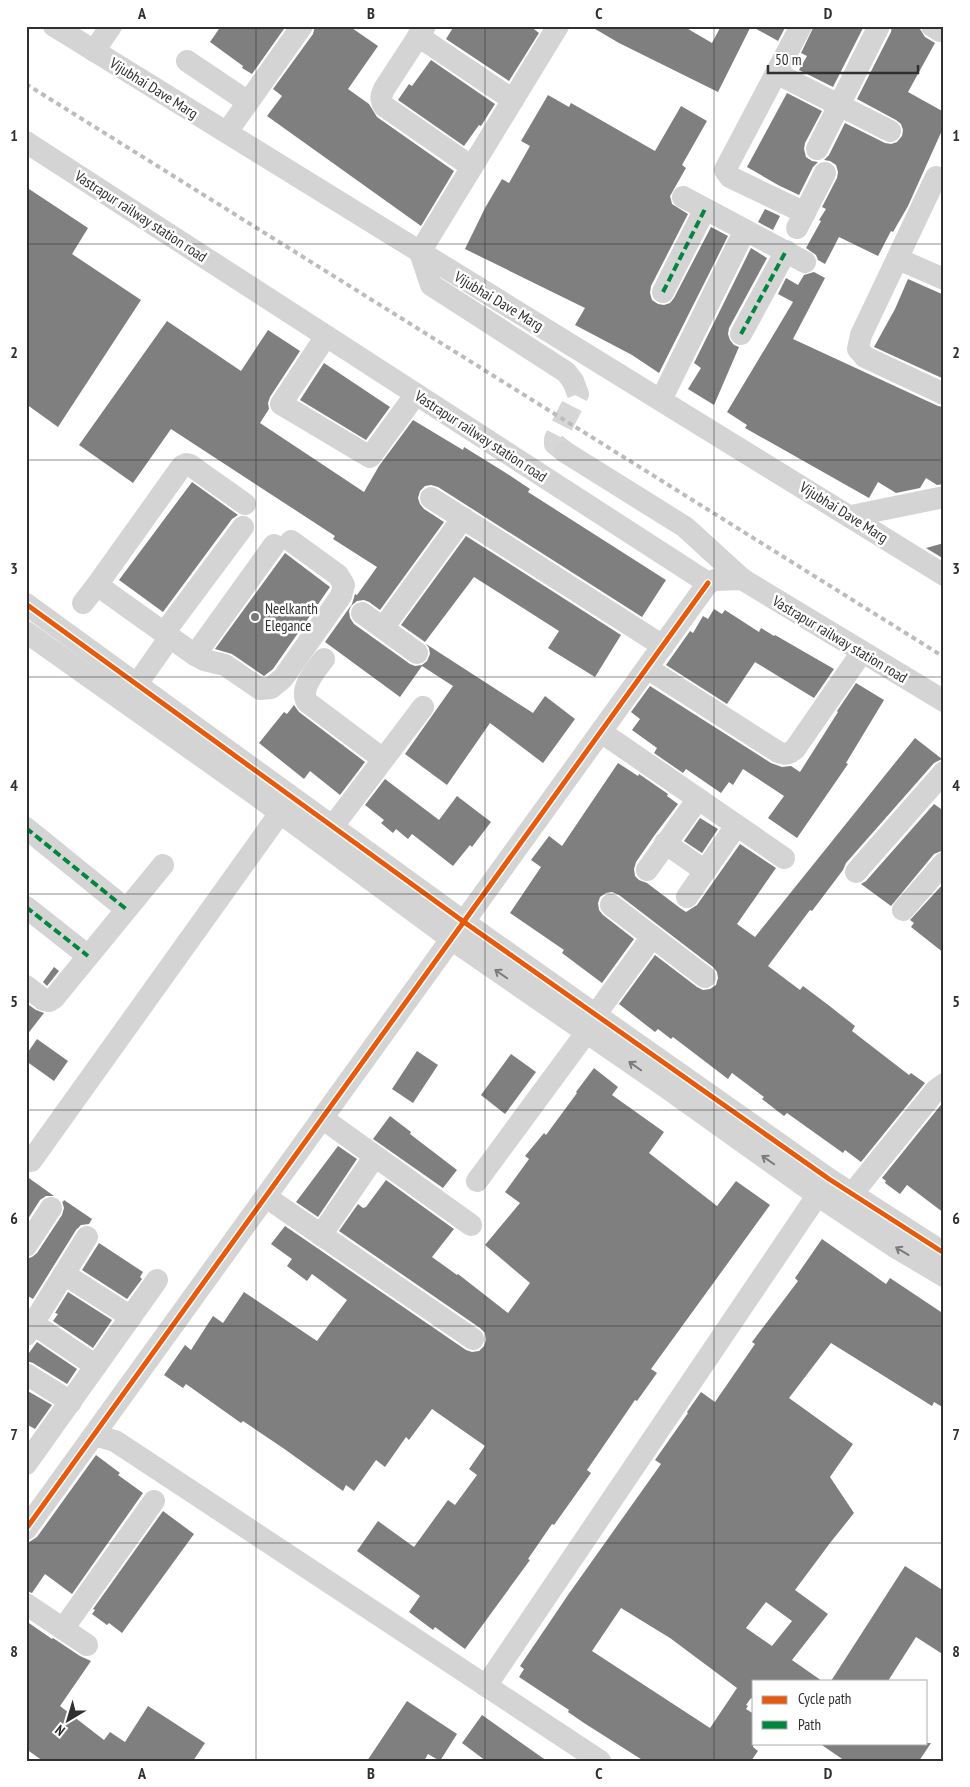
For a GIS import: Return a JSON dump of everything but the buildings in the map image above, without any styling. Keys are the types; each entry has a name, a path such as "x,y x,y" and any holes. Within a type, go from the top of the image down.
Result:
{"street":[{"name":"Vijubhai Dave Marg","path":"54,26 944,575"},
{"path":"94,51 111,26"},
{"path":"226,132 302,26"},
{"path":"801,26 725,170 730,177 801,221 825,173"},
{"path":"817,150 879,26"},
{"path":"550,29 513,100 420,252 431,286 566,372 573,381"},
{"path":"472,167 384,106 381,95 384,89 422,31 513,100"},
{"path":"187,61 248,102"},
{"path":"776,73 890,131"},
{"name":"Vastrapur railway station road","path":"26,142 708,583"},
{"path":"936,177 861,335 858,349 865,357 944,394"},
{"path":"684,197 795,256 741,334"},
{"path":"663,292 705,209"},
{"path":"661,400 745,230"},
{"path":"898,259 944,279"},
{"path":"326,336 281,404 370,457 416,394"},
{"name":"Vastrapur railway station road","path":"565,452 685,527 742,580 944,701"},
{"path":"83,604 182,466 190,465 245,504"},
{"path":"851,516 944,497"},
{"path":"431,498 663,646"},
{"path":"384,628 463,518"},
{"path":"137,684 167,635 243,528"},
{"path":"97,585 195,655 204,660 225,665 260,689 271,688 283,678 341,596 344,585 338,575 282,543 195,655"},
{"path":"26,1529 708,583 715,580 742,580"},
{"path":"26,604 333,826 458,931"},
{"path":"362,612 417,653"},
{"path":"26,632 280,813 458,931 673,1080 823,1187 895,1247 944,1276"},
{"path":"647,668 784,754 790,753 795,749 862,652"},
{"path":"324,659 307,685 304,692 305,698 383,759"},
{"path":"333,826 423,707"},
{"path":"601,732 784,858"},
{"path":"856,872 944,772"},
{"path":"647,870 698,799"},
{"path":"31,1161 280,813"},
{"path":"687,896 736,826"},
{"path":"26,828 126,909"},
{"path":"665,843 705,871"},
{"path":"903,910 944,863"},
{"path":"26,986 44,1000 49,1001 54,998 163,864"},
{"path":"611,905 704,977"},
{"path":"26,907 88,956"},
{"path":"477,1181 652,937"},
{"path":"852,1194 936,1090 944,1084"},
{"path":"322,1118 471,1225"},
{"path":"321,1234 375,1156"},
{"path":"823,1187 852,1194 944,1253"},
{"path":"486,1686 823,1187"},
{"path":"266,1197 473,1339"},
{"path":"26,1246 51,1208"},
{"path":"88,1237 28,1326 96,1366"},
{"path":"64,1274 131,1317"},
{"path":"26,1464 33,1442 71,1402 157,1280"},
{"path":"26,1374 71,1402"},
{"path":"94,1435 115,1441 600,1761"},
{"path":"62,1629 154,1501"},
{"path":"26,1604 87,1645"}],"tunnel":[{"path":"565,452 555,444 555,439 578,394 573,381"}],"railway":[{"path":"26,84 944,657"}],"marked path":[{"path":"663,292 705,209"},
{"path":"741,334 786,251"},
{"path":"26,828 126,909"},
{"path":"26,907 88,956"}],"cycle path":[{"path":"26,1529 708,583"},
{"path":"26,604 464,922 829,1179 944,1253"}],"place":[{"name":"Neelkanth Elegance","path":"255,617"}]}
